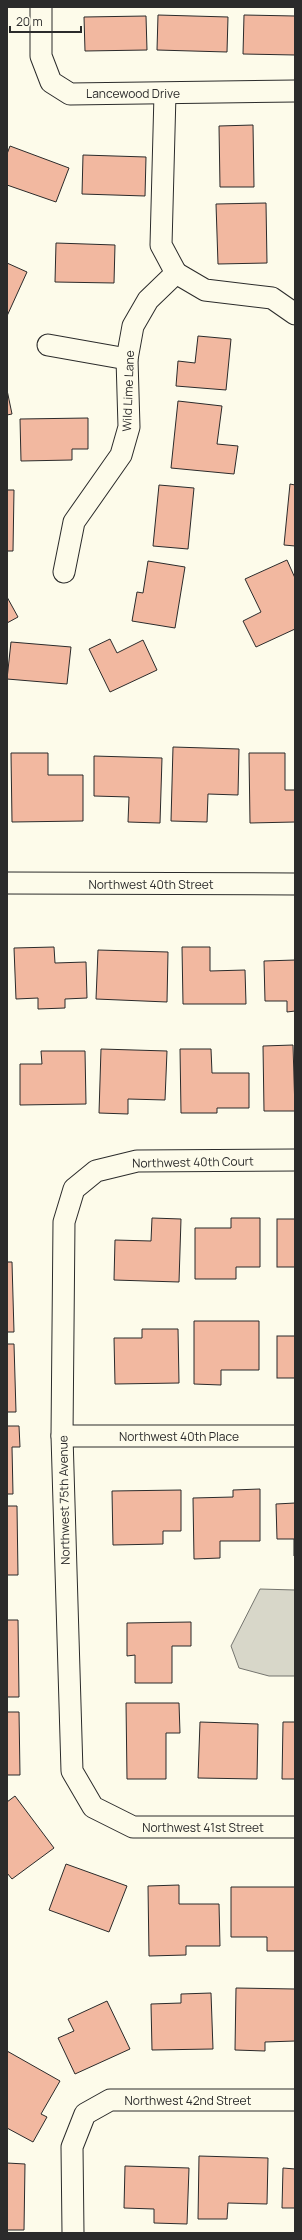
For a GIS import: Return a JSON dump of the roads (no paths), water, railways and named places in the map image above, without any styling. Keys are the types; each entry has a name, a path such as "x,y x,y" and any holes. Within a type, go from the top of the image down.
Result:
{"street":[{"name":"Lancewood Drive","path":"41,7 41,56 51,82 70,94 165,94 295,91"},
{"path":"165,94 161,245 176,273 205,290 272,298 295,314"},
{"name":"Wild Lime Lane","path":"64,572 74,522 121,455 129,427 127,359 133,326 148,300 176,273"},
{"path":"48,345 127,359"},
{"name":"Northwest 40th Street","path":"7,883 295,884"},
{"name":"Northwest 40th Court","path":"74,1189 96,1170 136,1161 295,1160"},
{"name":"Northwest 75th Avenue","path":"74,1189 64,1222 62,1436 72,1771 92,1807"},
{"name":"Northwest 40th Place","path":"62,1436 295,1436"},
{"name":"Northwest 41st Street","path":"92,1807 133,1827 295,1827"},
{"name":"Northwest 42nd Street","path":"73,2233 72,2147 85,2114 110,2100 295,2100"}]}
